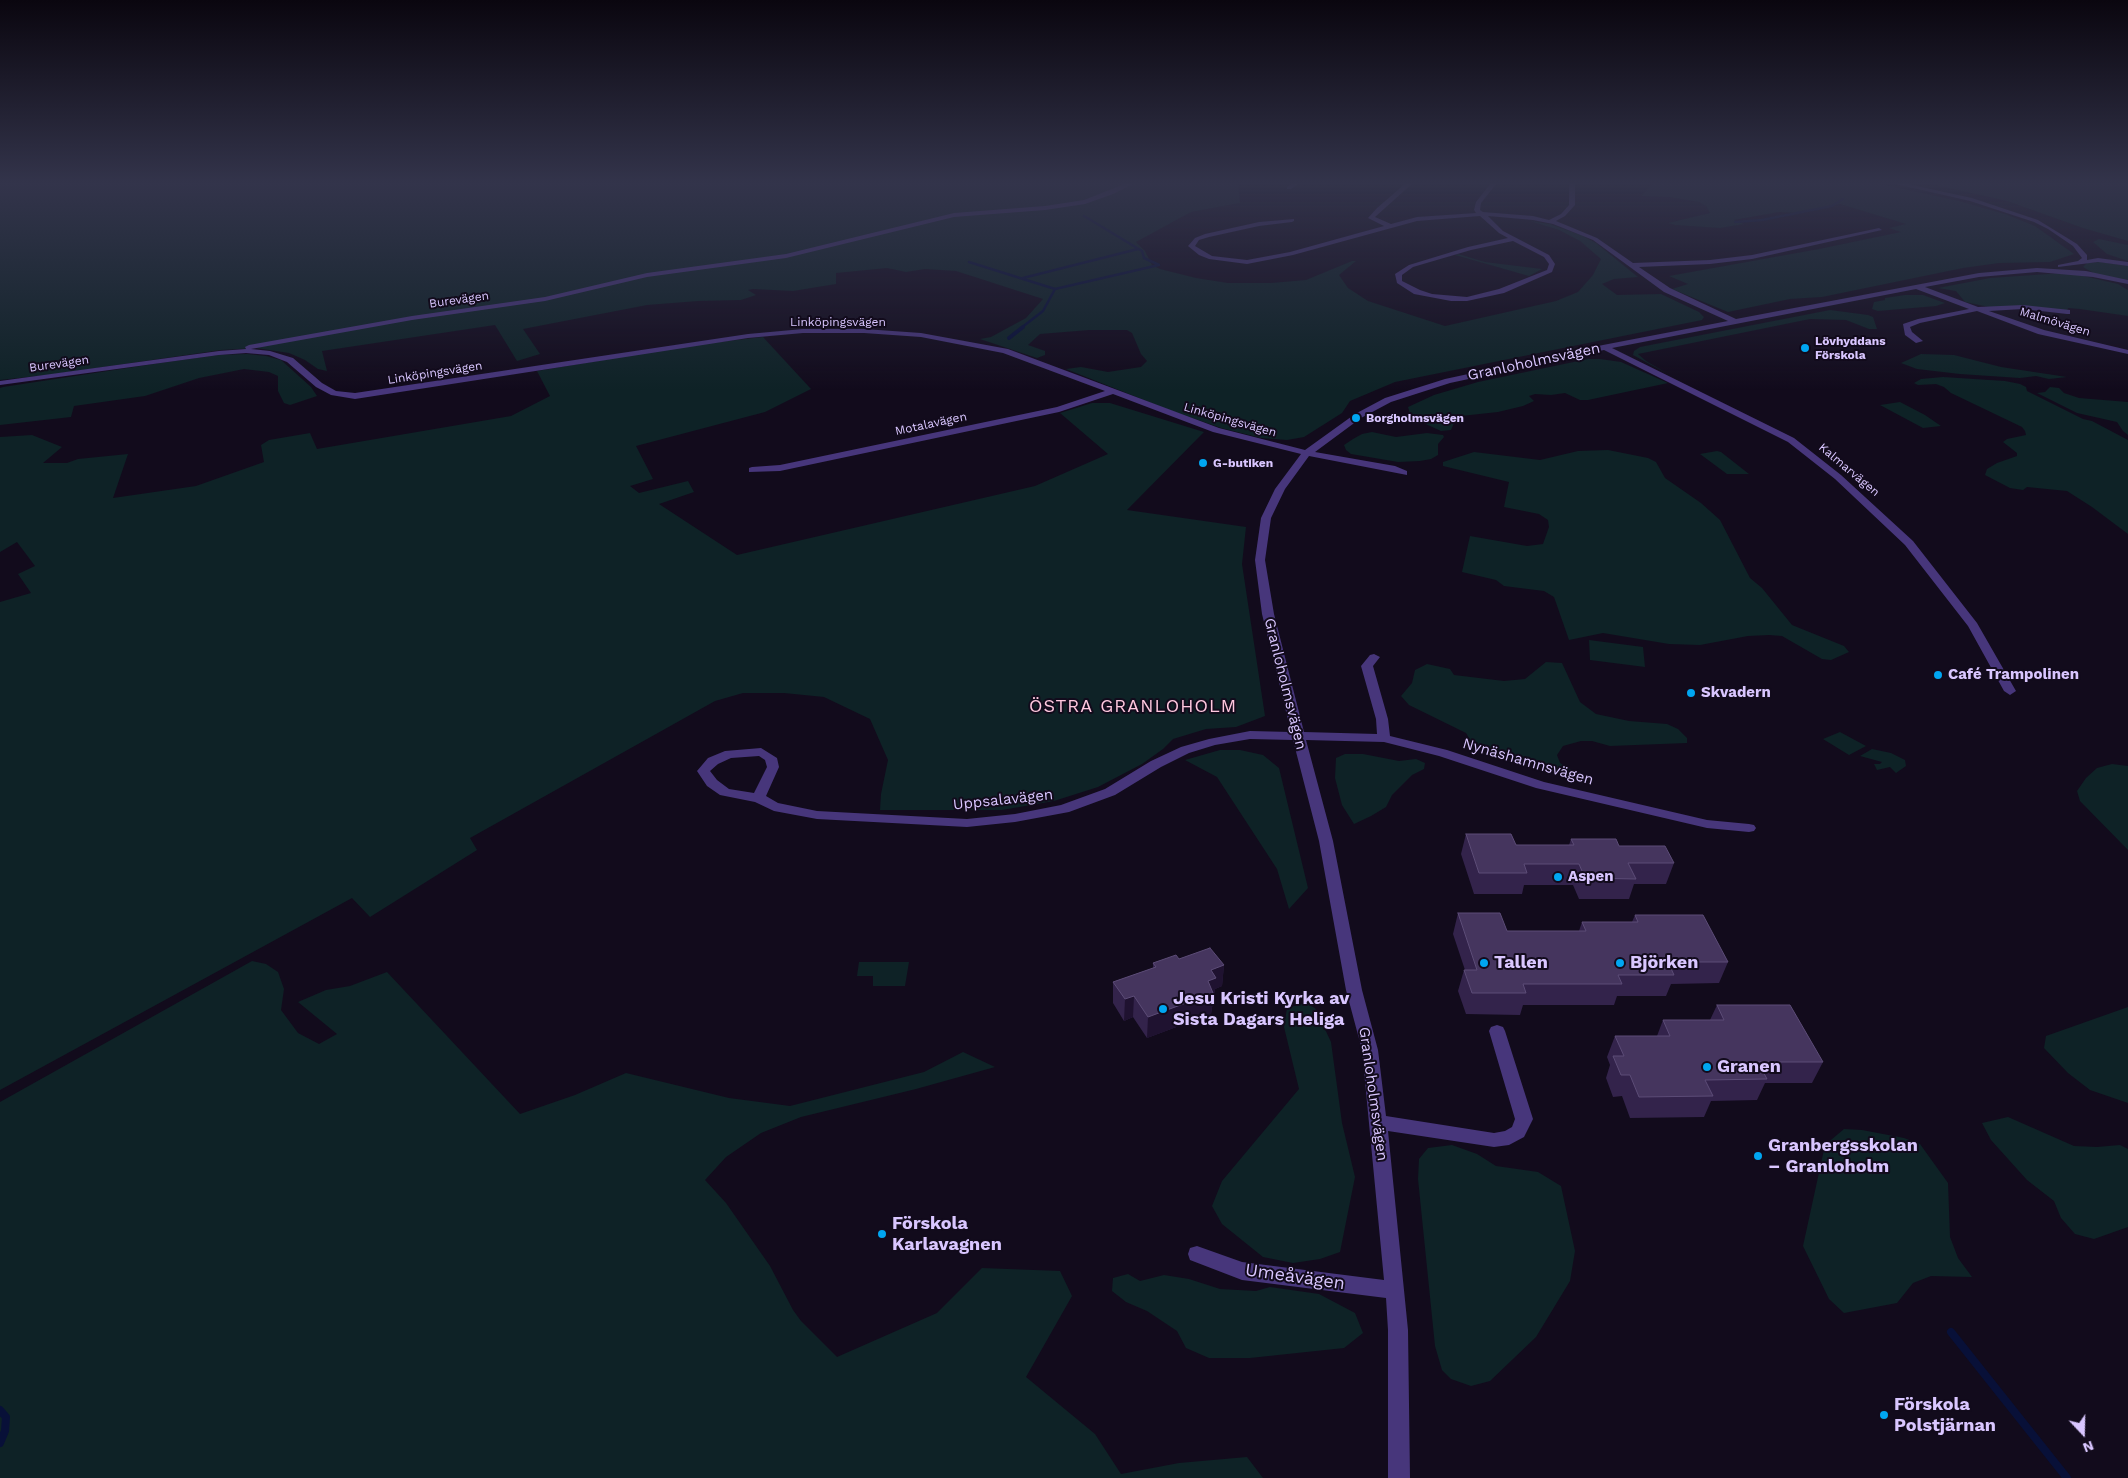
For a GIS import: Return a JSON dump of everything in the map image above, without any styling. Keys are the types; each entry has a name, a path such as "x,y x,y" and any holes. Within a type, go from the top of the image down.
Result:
{"street":[{"name":"Burevägen","path":"0,383 219,352 412,318 545,299 648,275 786,256 802,252"},
{"path":"1198,252 1211,258 1247,262 1298,252"},
{"path":"1457,252 1412,266 1398,274 1399,282 1417,292 1431,296 1468,299 1501,291 1550,271 1552,264 1547,256 1539,252"},
{"path":"1613,252 1667,290 1734,321"},
{"path":"1632,265 1710,262 1776,252"},
{"path":"2081,252 2085,258 2079,263 2080,270 2128,283"},
{"path":"2094,252 2127,264"},
{"name":"Granloholmsvägen","path":"1399,1478 1398,1330 1370,1050 1354,990 1326,841 1270,622 1260,560 1266,518 1280,489 1307,452 1358,416 1400,395 1448,381 1971,271 2098,260 2127,264"},
{"name":"Granloholmsvägen","path":"1839,300 1868,297 1979,275 2019,270 2062,271 2093,275"},
{"name":"Malmövägen","path":"1908,284 2062,338 2128,352"},
{"name":"Malmövägen","path":"1919,341 1908,333 1906,326 1918,321 1978,309 2023,307 2067,312"},
{"name":"Linköpingsvägen","path":"219,352 246,351 279,356 290,360 319,385 334,393 355,396 693,343 804,331 921,335 1005,352 1216,430 1307,452"},
{"name":"Kalmarvägen","path":"1603,347 1791,440 1838,477 1909,543 1973,625 2010,691"},
{"name":"Motalavägen","path":"752,470 780,468 1059,409 1112,392"},
{"path":"1307,452 1392,468 1404,473"},
{"path":"1374,657 1366,666 1382,719 1384,738"},
{"name":"Uppsalavägen","path":"759,798 773,767 771,758 761,752 729,754 713,761 703,771 712,784 725,792 759,798 774,807 817,815 968,822 1015,818 1064,810 1110,792 1156,764 1185,750 1212,742 1250,735 1298,736"},
{"name":"Nynäshamnsvägen","path":"1298,736 1384,738 1443,753 1541,785 1707,824 1749,828"},
{"path":"1378,1122 1494,1140 1509,1138 1518,1132 1524,1119 1497,1031"},
{"name":"Umeåvägen","path":"1197,1254 1242,1271 1395,1290"}],"green space":[{"path":"0,252 1145,252 1152,265 1160,269 1196,278 1228,283 1271,283 1306,280 1356,261 1339,275 1348,288 1368,301 1445,326 1556,301 1578,292 1593,275 1601,259 1593,252 1607,252 1638,277 1614,279 1602,284 1617,295 1661,294 1699,312 1704,317 1702,320 1395,382 1350,401 1342,413 1304,437 1287,440 1261,438 1221,428 1169,410 1066,369 1081,367 1108,372 1141,367 1147,361 1141,354 1132,333 1127,330 1089,330 1040,334 1028,345 1045,351 1045,355 1037,358 980,339 991,337 1026,318 1043,299 956,271 925,269 906,272 887,268 836,273 836,284 793,291 753,289 748,290 756,295 741,300 647,305 523,329 540,354 517,361 495,325 322,351 327,371 318,369 305,360 289,353 256,348 221,350 48,375 0,380"},
{"path":"1802,252 2071,252 2074,254 2050,262 1999,263 1963,268 1822,297 1790,299 1728,312 1672,289 1688,284 1669,276"},
{"path":"2105,252 2128,252 2128,261"},
{"path":"1458,254 1485,262 1542,269 1529,276 1455,255"},
{"path":"2100,262 2128,266 2128,280 2095,274 2083,267 2087,263"},
{"path":"2063,273 2118,284 2128,290 2128,316 2068,308 2067,312 2034,308 1989,307 1965,302 1956,291 1938,288 1990,278"},
{"path":"1905,295 1923,295 1945,303 1936,306 1878,311 1872,309 1874,302"},
{"path":"1830,310 1873,317 1877,329 1869,329 1846,320 1810,319 1638,354 1668,374 1633,355 1634,351 1640,347"},
{"path":"763,337 811,389 765,412 636,446 653,479 630,486 639,493 688,481 694,492 659,504 737,555 1035,486 1108,454 1060,413 1092,403 1110,403 1204,432 1127,510 1246,527 1242,564 1265,716 1236,727 1206,729 1173,739 1163,749 1142,764 1098,787 1054,801 1002,810 880,810 881,794 888,760 870,719 824,697 784,693 743,693 715,701 470,838 477,850 370,917 352,898 0,1090 0,602 31,593 18,574 35,566 17,542 0,552 0,437 32,435 62,447 43,463 67,463 78,459 128,454 113,498 196,486 264,462 261,445 269,440 310,433 317,449 511,416 550,396 537,371 692,345"},
{"path":"247,354 281,360 311,387 317,396 290,405 284,403 278,391 278,376 269,372 244,369 199,378 145,396 74,406 71,417 0,425 0,388 3,387 219,355"},
{"path":"1921,354 1954,355 2001,367 2067,377 2049,379 2036,376 2020,378 1960,374 1917,369 1901,363"},
{"path":"1588,359 1621,362 1668,383 1588,400 1580,400 1565,393 1551,395 1535,394 1529,396 1534,401 1523,406 1498,412 1461,416 1454,423 1451,430 1441,431 1419,421 1410,414 1408,407 1434,395 1478,382"},
{"path":"1943,377 2005,381 2020,384 2026,387 2027,391 2128,440 2128,534 2067,491 2027,487 2023,490 2010,488 1985,475 1987,469 1997,463 2017,456 2017,453 2003,442 2007,439 2026,435 2025,431 2022,427 1951,393 1944,387 1936,384 1918,385 1914,383 1921,379"},
{"path":"2050,387 2059,388 2064,393 2079,398 2128,402 2128,435 2117,422 2077,413 2037,393 2045,392"},
{"path":"1900,402 1941,426 1923,428 1880,405"},
{"path":"1372,432 1396,437 1427,433 1443,435 1444,437 1438,444 1438,455 1431,459 1420,461 1398,462 1351,454 1346,450 1344,445 1362,434"},
{"path":"1608,450 1648,458 1656,462 1665,478 1701,503 1720,520 1750,578 1762,588 1792,625 1844,646 1849,652 1831,660 1822,659 1782,636 1769,635 1748,636 1700,645 1669,644 1603,633 1569,640 1554,597 1544,591 1504,586 1496,580 1462,572 1470,536 1527,546 1543,544 1549,527 1548,520 1539,514 1504,507 1509,482 1443,466 1443,462 1474,452 1540,460 1578,451"},
{"path":"1721,452 1749,474 1727,474 1700,454"},
{"path":"1589,640 1643,647 1645,667 1590,660"},
{"path":"1546,662 1562,663 1580,702 1596,714 1629,721 1667,724 1678,729 1687,738 1687,743 1610,746 1592,741 1581,741 1563,746 1557,755 1560,763 1573,771 1572,780 1518,757 1484,749 1472,743 1466,733 1409,705 1401,696 1412,683 1415,670 1427,664 1450,669 1454,675 1504,681 1525,679"},
{"path":"1840,732 1866,746 1849,755 1823,739"},
{"path":"1872,749 1891,753 1905,760 1906,766 1896,773 1890,767 1877,770 1874,764 1882,762 1860,756"},
{"path":"1220,750 1240,750 1263,755 1279,768 1308,888 1289,909 1277,869 1217,777 1185,760"},
{"path":"1345,754 1363,754 1399,761 1416,759 1425,763 1424,769 1412,775 1392,795 1386,807 1354,824 1342,805 1335,778 1336,758"},
{"path":"2112,764 2128,766 2128,850 2080,801 2077,791 2086,778 2097,768"},
{"path":"252,961 266,964 278,972 284,989 281,1010 298,1033 319,1044 337,1034 298,1002 326,990 350,986 387,972 520,1114 575,1095 626,1073 729,1098 790,1106 924,1072 963,1052 995,1067 916,1089 801,1117 761,1133 726,1157 705,1180 726,1203 770,1266 793,1310 801,1321 837,1357 937,1313 982,1268 1060,1271 1072,1296 1026,1377 1095,1434 1121,1474 1179,1463 1247,1457 1263,1478 0,1478 0,1102"},
{"path":"859,962 909,962 905,986 873,986 873,976 857,976"},
{"path":"1305,1003 1315,1008 1331,1042 1342,1123 1355,1177 1340,1252 1320,1259 1293,1263 1263,1257 1222,1224 1212,1206 1222,1181 1299,1089 1284,1027 1287,1008"},
{"path":"2128,1007 2128,1103 2090,1090 2068,1073 2044,1048 2046,1036"},
{"path":"2008,1117 2074,1146 2120,1145 2128,1149 2128,1227 2094,1239 2075,1234 2061,1218 2054,1201 2027,1180 1991,1140 1982,1123"},
{"path":"1844,1129 1862,1130 1904,1138 1920,1144 1948,1183 1950,1237 1958,1258 1972,1277 1931,1276 1913,1283 1897,1303 1844,1313 1829,1299 1803,1246 1825,1145"},
{"path":"1452,1145 1477,1154 1496,1166 1538,1172 1561,1186 1575,1251 1570,1281 1536,1337 1490,1381 1471,1386 1451,1379 1442,1370 1435,1346 1418,1179 1419,1159 1428,1148"},
{"path":"1128,1274 1140,1281 1164,1275 1189,1279 1220,1289 1256,1291 1270,1287 1319,1294 1355,1313 1363,1333 1344,1348 1250,1358 1209,1358 1186,1348 1177,1331 1147,1311 1126,1302 1112,1291 1113,1278"}],"building":[{"path":"1466,834 1511,834 1516,845 1574,845 1571,839 1616,839 1619,846 1665,846 1674,863 1628,863 1636,879 1585,878 1579,864 1524,864 1527,873 1479,873"},
{"path":"1458,913 1500,913 1507,931 1586,931 1582,922 1638,922 1635,915 1703,915 1728,962 1668,962 1674,975 1618,975 1622,984 1523,984 1526,993 1472,993 1464,970 1477,970"},
{"path":"1210,948 1224,965 1211,970 1216,978 1208,981 1213,993 1148,1017 1134,996 1125,999 1113,982 1156,967 1153,963 1176,955 1179,959"},
{"name":"Granen","path":"1717,1005 1790,1005 1823,1062 1758,1062 1767,1079 1705,1080 1713,1096 1639,1097 1630,1075 1621,1075 1613,1056 1624,1056 1615,1036 1670,1036 1663,1020 1724,1020"}],"waterway":[{"path":"1023,278 1126,252"},
{"path":"1055,289 1159,265 1144,258 1142,252"},
{"path":"969,262 1055,289"},
{"path":"1021,328 1043,311 1055,289"},
{"path":"1009,338 1023,327"},
{"path":"1951,1332 2067,1478"},
{"path":"0,1410 6,1417 5,1431 0,1443"}],"place":[{"name":"Lövhyddans Förskola","path":"1805,348"},
{"name":"Borgholmsvägen","path":"1356,418"},
{"name":"G-butiken","path":"1203,463"},
{"name":"Café Trampolinen","path":"1938,675"},
{"name":"Skvadern","path":"1691,693"},
{"name":"Aspen","path":"1558,877"},
{"name":"Tallen","path":"1484,963"},
{"name":"Björken","path":"1620,963"},
{"name":"Jesu Kristi Kyrka av Sista Dagars Heliga","path":"1163,1009"},
{"name":"Granen","path":"1707,1067"},
{"name":"Granbergsskolan – Granloholm","path":"1758,1156"},
{"name":"Förskola Karlavagnen","path":"882,1234"},
{"name":"Förskola Polstjärnan","path":"1884,1415"}],"district":[{"name":"ÖSTRA GRANLOHOLM","path":"1133,707"}]}
